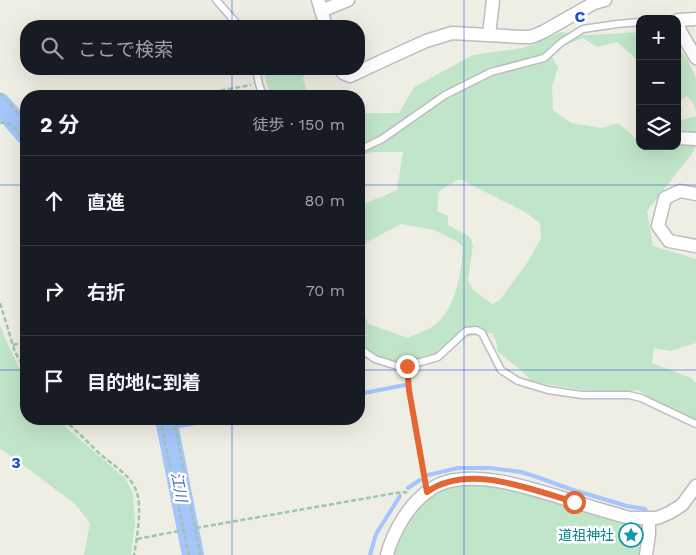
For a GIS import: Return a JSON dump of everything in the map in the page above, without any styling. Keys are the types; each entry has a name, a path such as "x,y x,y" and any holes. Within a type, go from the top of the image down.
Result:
{"street":[{"path":"324,20 319,6 348,0"},
{"path":"489,35 493,0"},
{"path":"365,68 426,42 452,34 530,37 543,32 594,3 605,0"},
{"path":"681,20 696,19"},
{"path":"681,33 696,58"},
{"path":"681,138 696,139"},
{"path":"696,194 680,191 665,198 658,226 669,241 696,246"},
{"path":"387,555 399,526 422,495 441,484 454,480 494,480 630,518 649,519 669,513 682,505 696,486"},
{"path":"646,555 649,519"}],"lane":[{"path":"216,0 234,20"},
{"path":"365,147 382,139 445,95 491,72 544,58 562,42 583,29 636,22"},
{"path":"257,75 261,90"},
{"path":"365,352 375,359 397,366 407,366 438,356 466,331 476,330 482,333 501,370 518,382 548,390 582,395 629,395 641,398 696,424"}],"path":[{"path":"225,90 259,84"},
{"path":"0,92 20,115"},
{"path":"0,122 7,122 20,134"},
{"path":"0,303 15,352 20,361"},
{"path":"13,345 20,343"},
{"path":"196,528 396,492 422,495 407,366"},
{"path":"70,425 128,477 137,493 139,505 138,531 134,555"},
{"path":"161,425 189,555"},
{"path":"175,425 200,555"},
{"path":"137,539 184,530"}],"green space":[{"path":"561,32 589,35 636,32 636,60 617,42 597,47 583,38 565,45 552,57 558,68 552,86 553,110 571,123 602,128 618,123 636,140 636,150 681,150 681,120 696,116 696,146 694,151 647,211 653,246 696,259 696,343 670,351 654,348 652,363 691,378 696,383 696,422 654,401 638,390 627,392 585,390 532,382 522,371 498,352 492,333 464,337 436,354 399,364 381,358 365,346 365,318 369,324 408,338 436,324 449,308 457,288 461,268 463,247 458,242 434,230 401,224 365,244 365,203 397,190 403,152 365,154 365,113 399,113 414,87 473,55 523,48","holes":["457,180 462,180 525,212 540,223 541,238 527,263 500,300 492,304 473,290 468,280 473,245 470,237 448,225 448,216 437,211 439,191"]},
{"path":"681,52 696,77 696,112 693,103 687,96 681,100"},
{"path":"265,75 304,75 303,80 307,90 268,90"},
{"path":"0,324 20,369 20,425 64,425 126,479 133,494 135,522 131,555 84,555 90,523 75,504 0,448"},
{"path":"461,485 491,486 513,490 639,525 640,555 393,555 400,535 411,515 436,493"}],"waterway":[{"name":"江川","path":"0,104 20,127"},
{"path":"365,393 405,385"},
{"name":"江川","path":"167,425 193,555"},
{"path":"179,426 185,425"},
{"path":"428,475 458,468 490,468 521,472 570,489 627,506 645,509 646,512"},
{"path":"408,488 420,480"},
{"path":"370,555 376,534 400,496"}],"place":[{"name":"道祖神社","path":"631,535"}],"route":[{"path":"407,366 409,390 427,492 441,484 454,480 484,479 517,485 574,502"}]}
